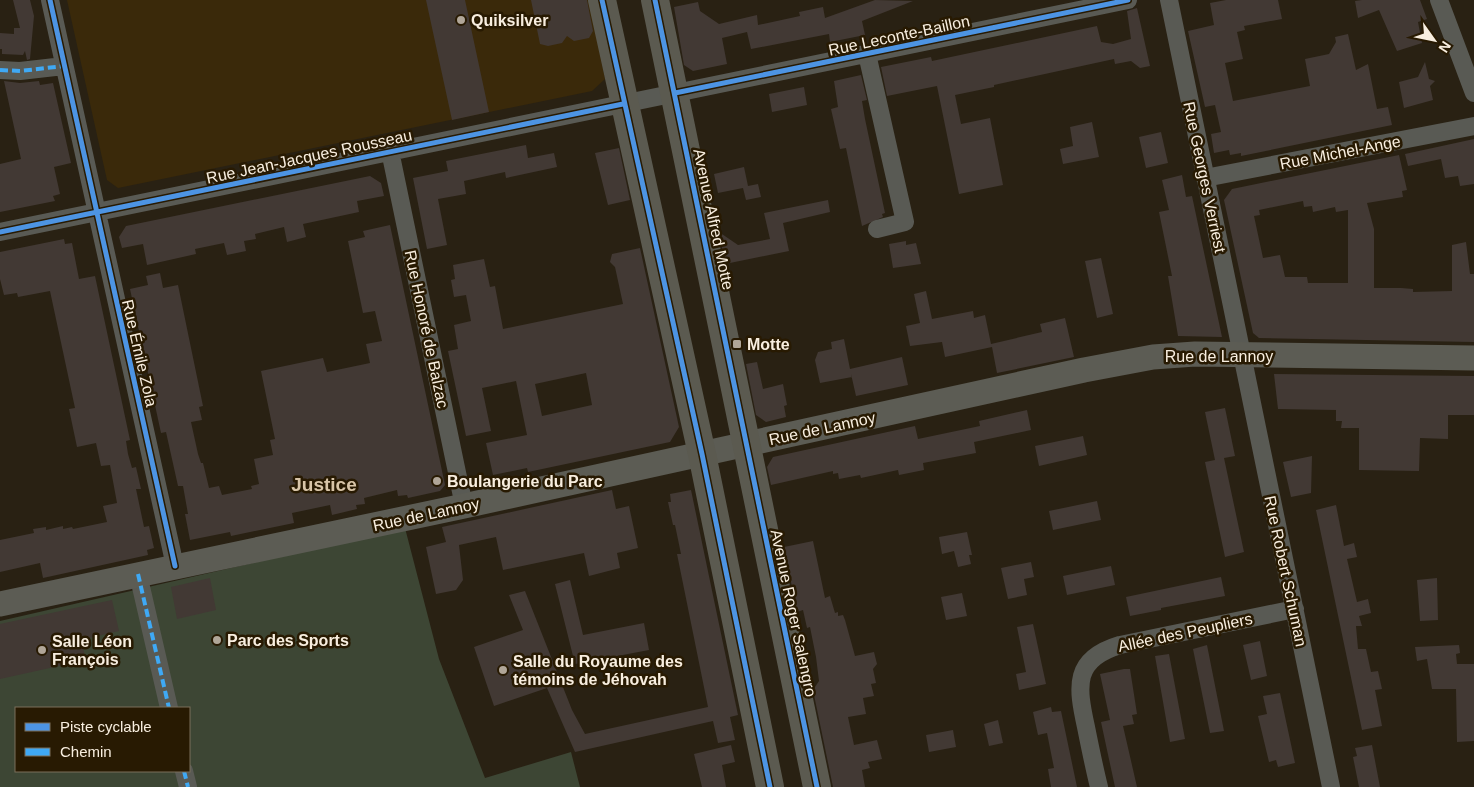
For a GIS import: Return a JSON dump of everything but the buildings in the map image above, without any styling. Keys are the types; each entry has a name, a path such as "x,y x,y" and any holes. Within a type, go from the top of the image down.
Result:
{"main road":[{"path":"602,0 702,454 770,787"},
{"name":"Avenue Alfred Motte","path":"656,0 747,444"},
{"name":"Rue de Lannoy","path":"0,604 464,506 1139,359 1195,354 1474,358"},
{"name":"Avenue Roger Salengro","path":"747,444 817,787"}],"street":[{"name":"Rue Émile Zola","path":"50,0 95,213 175,566"},
{"name":"Rue Leconte-Baillon","path":"624,104 1128,0"},
{"name":"Rue Georges Verriest","path":"1169,0 1242,354"},
{"path":"1438,0 1474,92"},
{"path":"867,54 905,222 877,229"},
{"path":"0,70 20,71 64,66"},
{"name":"Rue Jean-Jacques Rousseau","path":"0,232 624,104"},
{"name":"Rue Michel-Ange","path":"1205,178 1474,126"},
{"name":"Rue Honoré de Balzac","path":"390,151 464,506"},
{"name":"Rue Robert Schuman","path":"1242,354 1331,787"},
{"path":"138,574 169,707"},
{"name":"Allée des Peupliers","path":"1099,787 1080,697 1082,673 1092,658 1100,652 1120,645 1295,609"},
{"path":"184,772 188,787"}],"shaded area":[{"path":"67,0 589,0 605,79 592,91 118,188 107,180"}],"green space":[{"name":"Parc des Sports","path":"405,528 439,659 485,778 571,752 580,787 0,787 0,621"}],"marked path":[{"path":"0,70 20,71 64,66"},
{"path":"138,574 169,707"},
{"path":"184,772 188,787"}],"cycle path":[{"path":"50,0 175,566"},
{"path":"602,0 702,454 770,787"},
{"path":"655,0 817,787"},
{"path":"675,93 1128,0"},
{"path":"0,232 623,104"}],"place":[{"name":"Quiksilver","path":"461,20"},
{"name":"Motte","path":"737,344"},
{"name":"Boulangerie du Parc","path":"437,481"},
{"name":"Parc des Sports","path":"217,640"},
{"name":"Salle Léon François","path":"42,650"},
{"name":"Salle du Royaume des témoins de Jéhovah","path":"503,670"}],"district":[{"name":"Justice","path":"324,484"}]}
